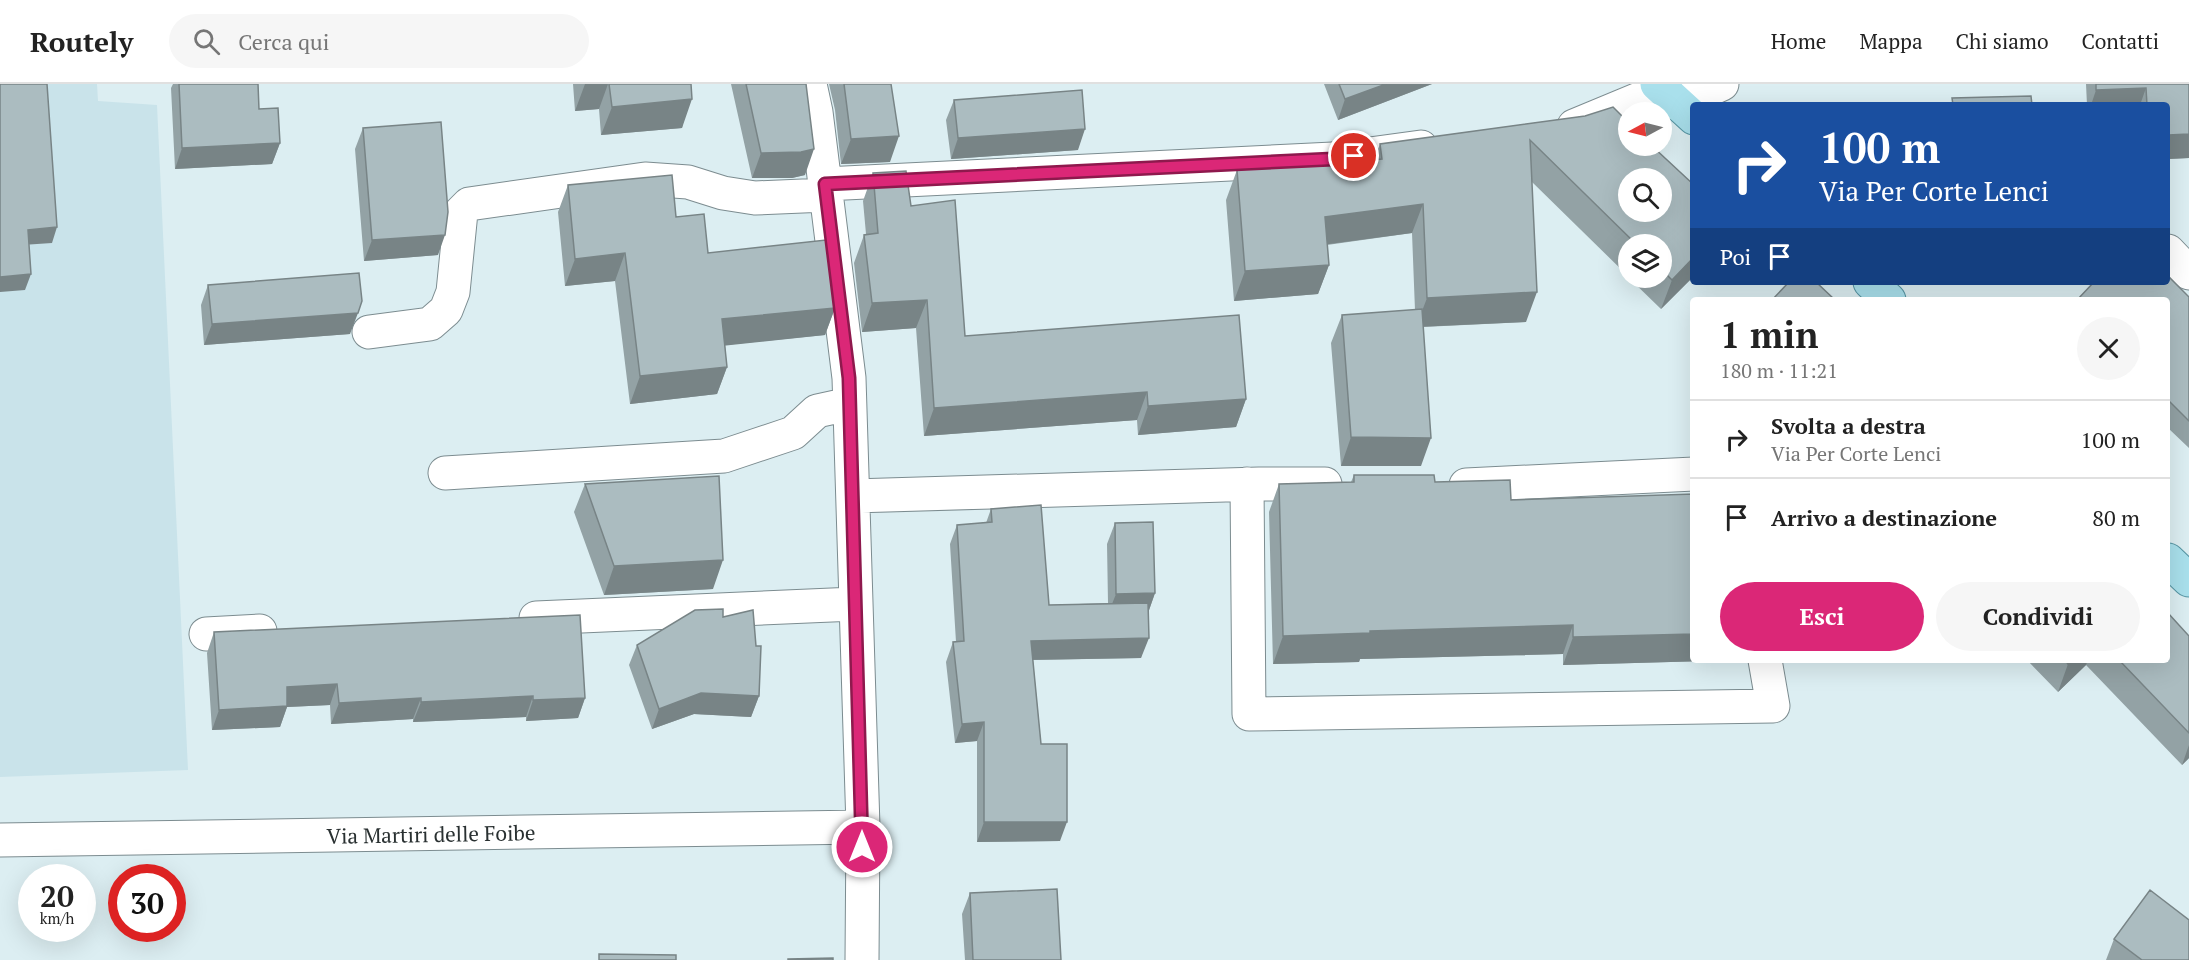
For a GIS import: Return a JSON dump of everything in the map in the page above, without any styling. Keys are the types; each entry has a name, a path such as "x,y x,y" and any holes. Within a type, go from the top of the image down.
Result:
{"main road":[{"path":"1873,285 1886,297"},
{"path":"2170,562 2189,580"}],"street":[{"path":"810,84 816,112 849,378 863,827 862,960"},
{"path":"1550,130 1572,127 1722,84"},
{"path":"369,332 430,324 446,310 453,292 460,212 469,204 645,179 688,182 723,193 755,198 825,190 1333,159 1447,144"},
{"path":"2170,253 2189,273"},
{"path":"445,473 724,456 793,433 817,411 849,404"},
{"path":"1442,485 1488,485 1690,474"},
{"path":"853,496 1247,484 1351,484"},
{"path":"1247,484 1249,714 1773,706 1766,663"},
{"path":"508,619 855,604"},
{"path":"206,634 286,630"},
{"name":"Via Martiri delle Foibe","path":"0,840 863,827"}],"shaded area":[{"path":"0,84 97,84 98,101 157,105 188,770 0,777"}],"building":[{"path":"0,84 47,84 57,227 28,230 31,274 0,277"},
{"path":"179,84 258,84 259,109 278,108 280,143 182,148"},
{"path":"609,84 691,84 692,99 612,107"},
{"path":"746,84 806,84 814,149 801,152 761,153"},
{"path":"844,84 891,84 899,136 851,139"},
{"path":"1339,84 1386,84 1345,99"},
{"path":"2096,84 2189,84 2189,134 2170,135 2170,102 2147,102 2146,88 2096,90"},
{"path":"1082,90 1085,129 958,138 954,100"},
{"path":"2031,96 2032,102 1953,102 1952,98"},
{"path":"1613,107 1618,112 1618,156 1663,156 1690,181 1690,261 1672,280 1672,234 1626,234 1530,140 1537,292 1427,298 1423,204 1325,217 1329,265 1245,271 1237,170 1382,159 1380,144 1585,116"},
{"path":"441,122 448,212 445,235 372,240 363,128"},
{"path":"906,171 911,206 955,200 965,336 1239,315 1246,399 1148,406 1147,392 934,408 927,300 872,303 864,235 878,233 873,173"},
{"path":"672,175 676,217 704,214 708,253 826,240 835,308 722,319 727,367 640,376 625,253 575,259 568,185"},
{"path":"359,273 362,301 358,313 212,324 208,285"},
{"path":"2170,278 2189,297 2189,421 2170,402 2170,297 2080,297 2091,285 2170,285"},
{"path":"1786,285 1819,285 1832,297 1775,297"},
{"path":"1422,309 1431,438 1351,437 1342,315"},
{"path":"1354,475 1434,475 1435,482 1510,480 1511,500 1690,494 1690,634 1573,637 1573,625 1283,636 1279,484 1354,482"},
{"path":"719,476 723,560 614,566 585,484"},
{"path":"1041,505 1049,605 1148,603 1149,638 1031,641 1041,744 1067,744 1067,822 984,822 984,722 962,724 953,642 964,641 957,525 992,522 991,509"},
{"path":"1153,522 1155,593 1116,594 1115,523"},
{"path":"723,609 723,617 753,610 756,646 761,646 759,696 701,693 659,709 637,645 695,610"},
{"path":"580,615 585,698 533,700 533,696 421,702 421,698 339,703 337,684 287,687 287,706 219,710 214,632"},
{"path":"2170,615 2189,636 2189,733 2122,663 2170,663"},
{"path":"1057,889 1061,960 973,960 970,893"},
{"path":"2150,890 2189,920 2189,960 2142,960 2114,939"},
{"path":"599,954 676,955 676,960 599,960"},
{"path":"833,958 833,960 788,960 788,959"}],"route":[{"path":"862,847 849,378 825,184 1333,159 1354,156"}]}
